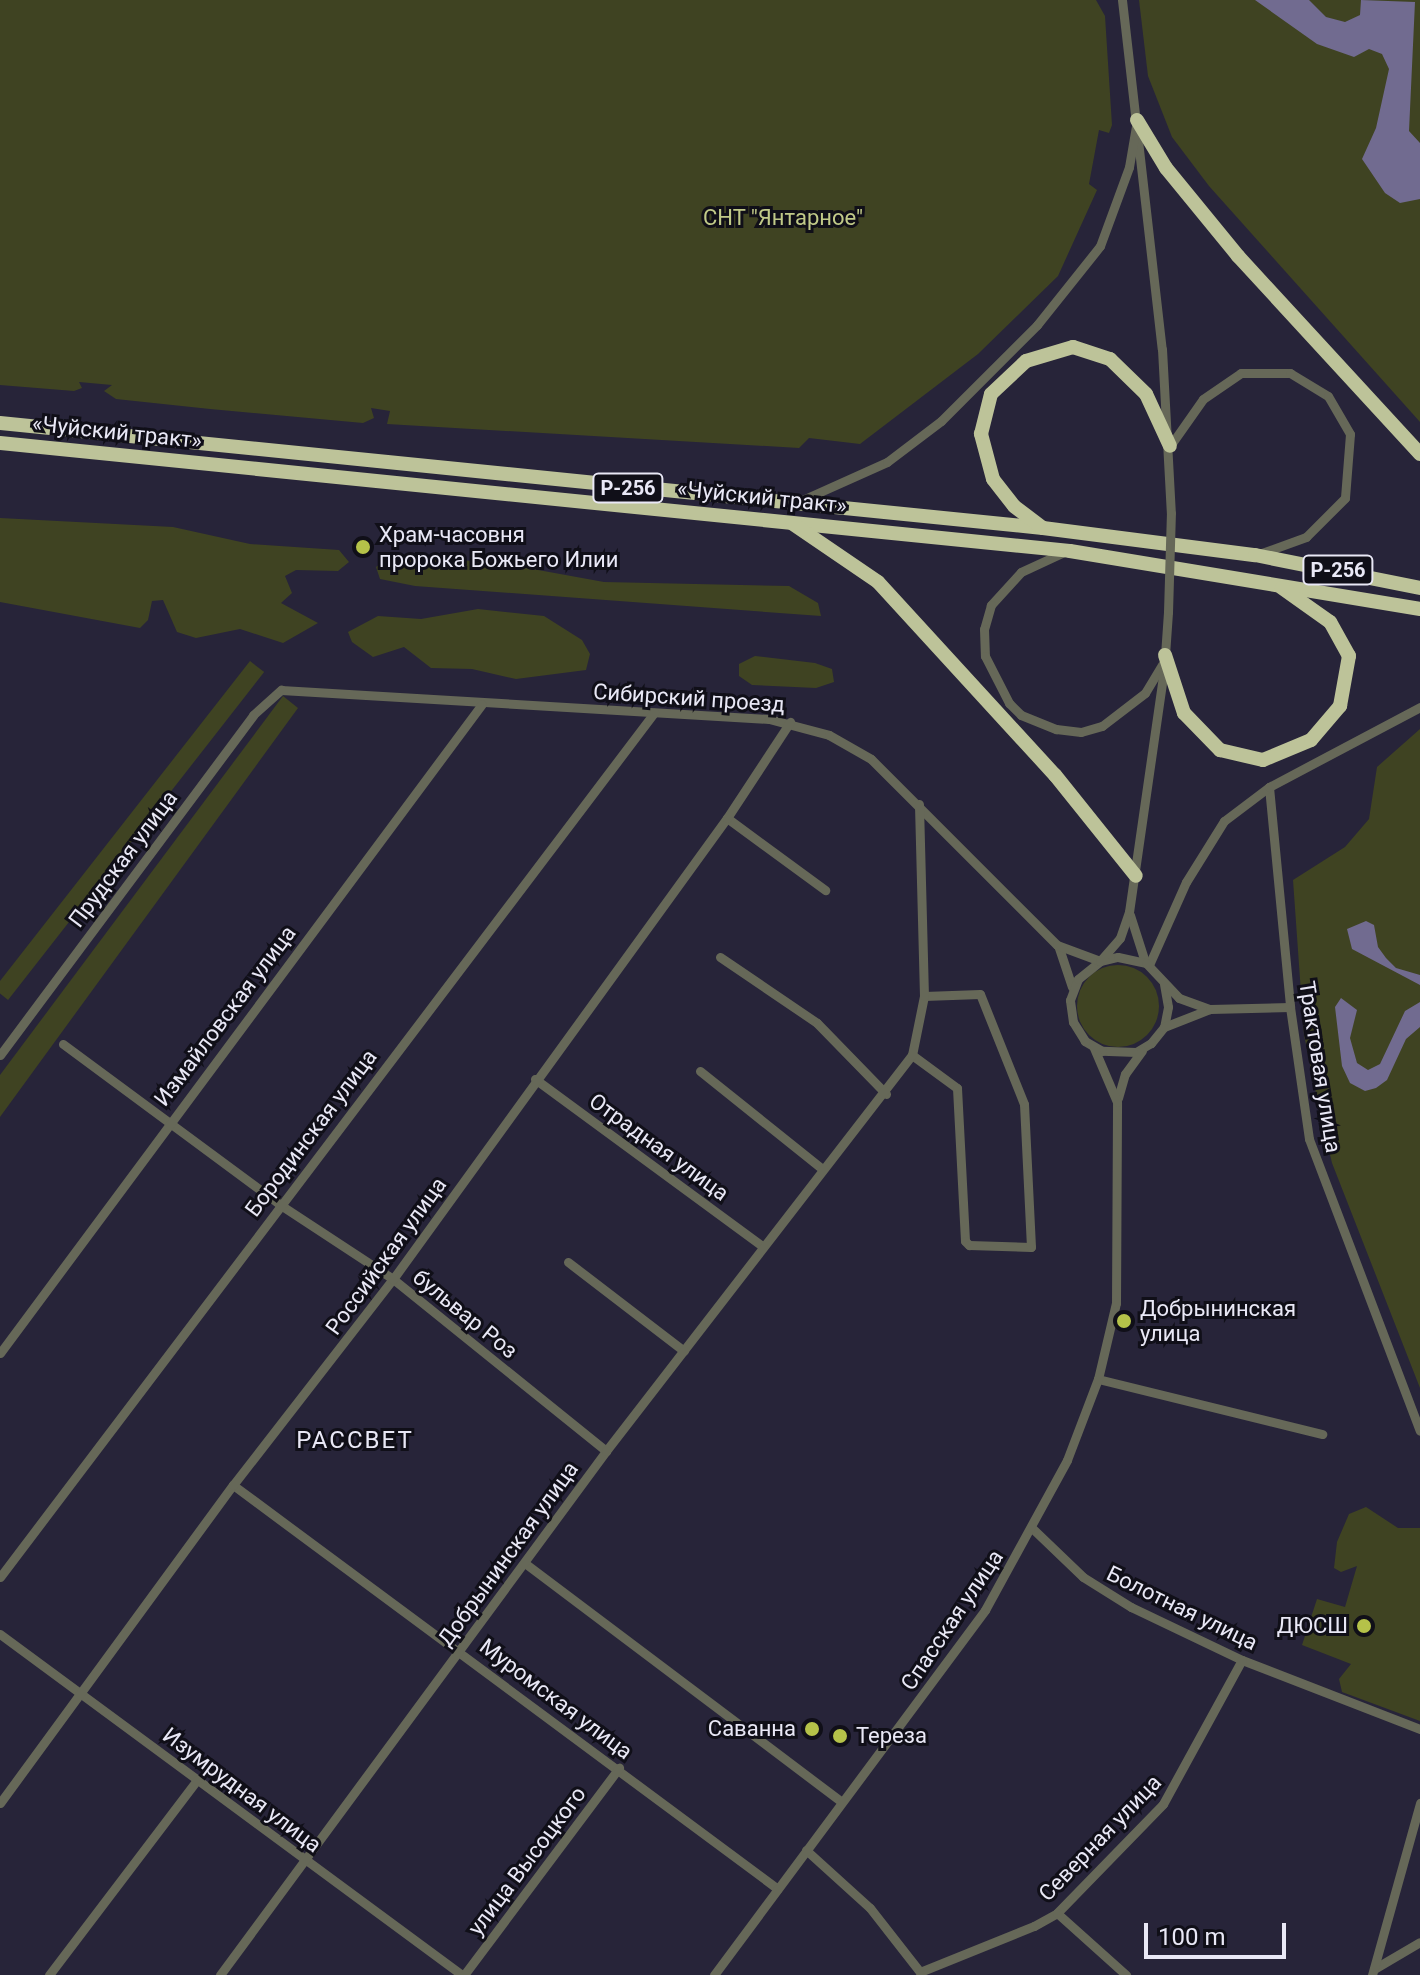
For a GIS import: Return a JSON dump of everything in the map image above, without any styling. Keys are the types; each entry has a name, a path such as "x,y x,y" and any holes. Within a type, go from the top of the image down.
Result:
{"highway":[{"path":"1137,120 1166,168 1238,256 1420,454"},
{"path":"1043,528 1014,506 993,479 981,434 991,394 1026,361 1073,347 1110,359 1146,394 1170,446"},
{"name":"«Чуйский тракт»","path":"0,423 790,505 1043,528 1255,555 1420,588"},
{"name":"«Чуйский тракт»","path":"0,443 1070,551 1420,609"},
{"path":"790,522 878,582 1055,775 1136,876"},
{"path":"1165,657 1184,713 1220,750 1263,760 1311,740 1340,706 1349,656 1330,622 1275,583"}],"street":[{"path":"1122,0 1170,446 1168,612 1165,657 1129,912 1120,938 1100,961 1084,972 1073,989 1073,1022 1094,1048 1119,1055 1144,1049 1164,1027 1210,1009"},
{"path":"790,505 887,462 941,421 1037,325 1100,246 1129,167 1137,120"},
{"path":"1170,446 1203,399 1241,373 1290,373 1310,381 1334,403 1350,434 1345,498 1306,537 1255,555"},
{"path":"1070,551 1021,572 991,605 984,629 985,656 1009,703 1029,719 1056,729 1081,732 1102,726 1145,693 1165,657"},
{"name":"Сибирский проезд","path":"281,690 790,722 847,743 919,804 1057,945 1073,989"},
{"name":"Прудская улица","path":"0,1055 253,715 281,690"},
{"name":"Измайловская улица","path":"0,1353 168,1121 482,704"},
{"path":"1148,964 1208,843 1232,814 1269,787 1420,707"},
{"name":"Бородинская улица","path":"0,1577 279,1204 654,713"},
{"name":"Российская улица","path":"0,1803 233,1485 393,1279 727,818 790,722"},
{"name":"Трактовая улица","path":"1269,787 1290,1007 1309,1139 1420,1431"},
{"name":"Добрынинская улица","path":"220,1975 304,1858 526,1564 606,1451 820,1167 886,1094 912,1055 924,996 919,804"},
{"path":"727,818 825,890"},
{"path":"1129,912 1148,964 1164,984 1185,1002 1210,1009 1290,1007"},
{"name":"Сибирский проезд","path":"1057,945 1100,961"},
{"path":"720,957 817,1023 886,1094"},
{"path":"1100,961 1126,957 1148,964"},
{"path":"1164,984 1168,1007 1164,1027"},
{"path":"912,1055 957,1088 965,1241 969,1245 1031,1247 1024,1104 980,994 924,996"},
{"name":"бульвар Роз","path":"63,1044 279,1204 393,1279 606,1451"},
{"name":"Спасская улица","path":"1094,1048 1117,1102"},
{"name":"Спасская улица","path":"714,1975 985,1610 1033,1529 1098,1379 1116,1303 1117,1102 1125,1074 1144,1049"},
{"path":"700,1071 820,1167"},
{"name":"Отрадная улица","path":"535,1079 761,1245"},
{"path":"568,1262 684,1351"},
{"path":"1098,1379 1322,1434"},
{"name":"Муромская улица","path":"233,1485 447,1647 460,1650 778,1889"},
{"name":"Болотная улица","path":"1033,1529 1100,1589 1242,1660 1420,1729"},
{"path":"526,1564 841,1801"},
{"name":"Изумрудная улица","path":"0,1634 463,1975"},
{"name":"Северная улица","path":"806,1850 870,1908 922,1973 1057,1913 1163,1804 1242,1660"},
{"name":"улица Высоцкого","path":"463,1975 619,1768"},
{"path":"49,1975 197,1780"},
{"path":"1373,1972 1420,1803"},
{"path":"1057,1913 1123,1975"},
{"path":"1373,1972 1420,1942"}],"green space":[{"name":"СНТ \"Янтарное\"","path":"0,0 1096,0 1105,16 1112,125 1109,133 1099,130 1089,184 1097,190 1058,276 978,354 860,444 809,438 799,448 387,424 390,411 371,408 374,418 363,423 116,399 104,391 112,385 79,382 82,388 74,391 0,385"},
{"path":"1139,0 1420,0 1420,422 1209,186 1172,137 1148,76"},
{"path":"0,518 173,527 250,544 339,550 349,562 338,571 296,570 285,576 292,593 281,603 318,623 283,643 240,629 196,638 177,632 163,600 152,601 148,620 140,628 0,602"},
{"path":"389,557 495,562 604,582 789,586 818,603 821,616 415,586 380,579 376,567"},
{"path":"478,609 544,616 582,640 590,654 586,670 516,679 472,669 431,668 404,647 373,657 352,642 348,632 378,616 421,619"},
{"path":"755,656 815,663 832,669 834,682 816,688 752,685 739,676 739,664"},
{"path":"250,661 264,672 8,1000 0,994 0,981"},
{"path":"283,696 298,708 0,1117 0,1075"},
{"path":"1420,729 1420,1388 1332,1163 1304,1035 1293,880 1345,847 1369,819 1377,767"},
{"path":"1110,965 1126,965 1141,972 1152,983 1159,1006 1156,1022 1147,1035 1126,1047 1110,1047 1095,1040 1084,1029 1077,1014 1077,998 1084,983 1095,972"},
{"name":"ДЮСШ","path":"1366,1507 1398,1528 1420,1528 1420,1721 1342,1692 1339,1679 1351,1664 1302,1645 1317,1599 1345,1607 1357,1566 1341,1572 1334,1568 1337,1542 1349,1514"}],"shaded area":[{"path":"1255,0 1309,0 1326,17 1345,22 1360,15 1361,0 1415,2 1409,131 1420,143 1420,199 1400,203 1385,193 1362,159 1376,128 1389,69 1382,54 1369,49 1354,57 1317,44"},
{"path":"1366,921 1374,925 1378,947 1386,958 1396,968 1420,975 1420,985 1352,949 1347,929"},
{"path":"1341,998 1357,1010 1350,1038 1357,1063 1368,1070 1380,1064 1405,1011 1420,1002 1420,1027 1406,1039 1387,1080 1376,1088 1365,1091 1350,1083 1342,1066 1335,1007"}],"place":[{"name":"Храм-часовня пророка Божьего Илии","path":"363,547"},
{"name":"Добрынинская улица","path":"1124,1321"},
{"name":"ДЮСШ","path":"1364,1626"},
{"name":"Саванна","path":"812,1729"},
{"name":"Тереза","path":"840,1736"}],"district":[{"name":"РАССВЕТ","path":"355,1441"}]}
